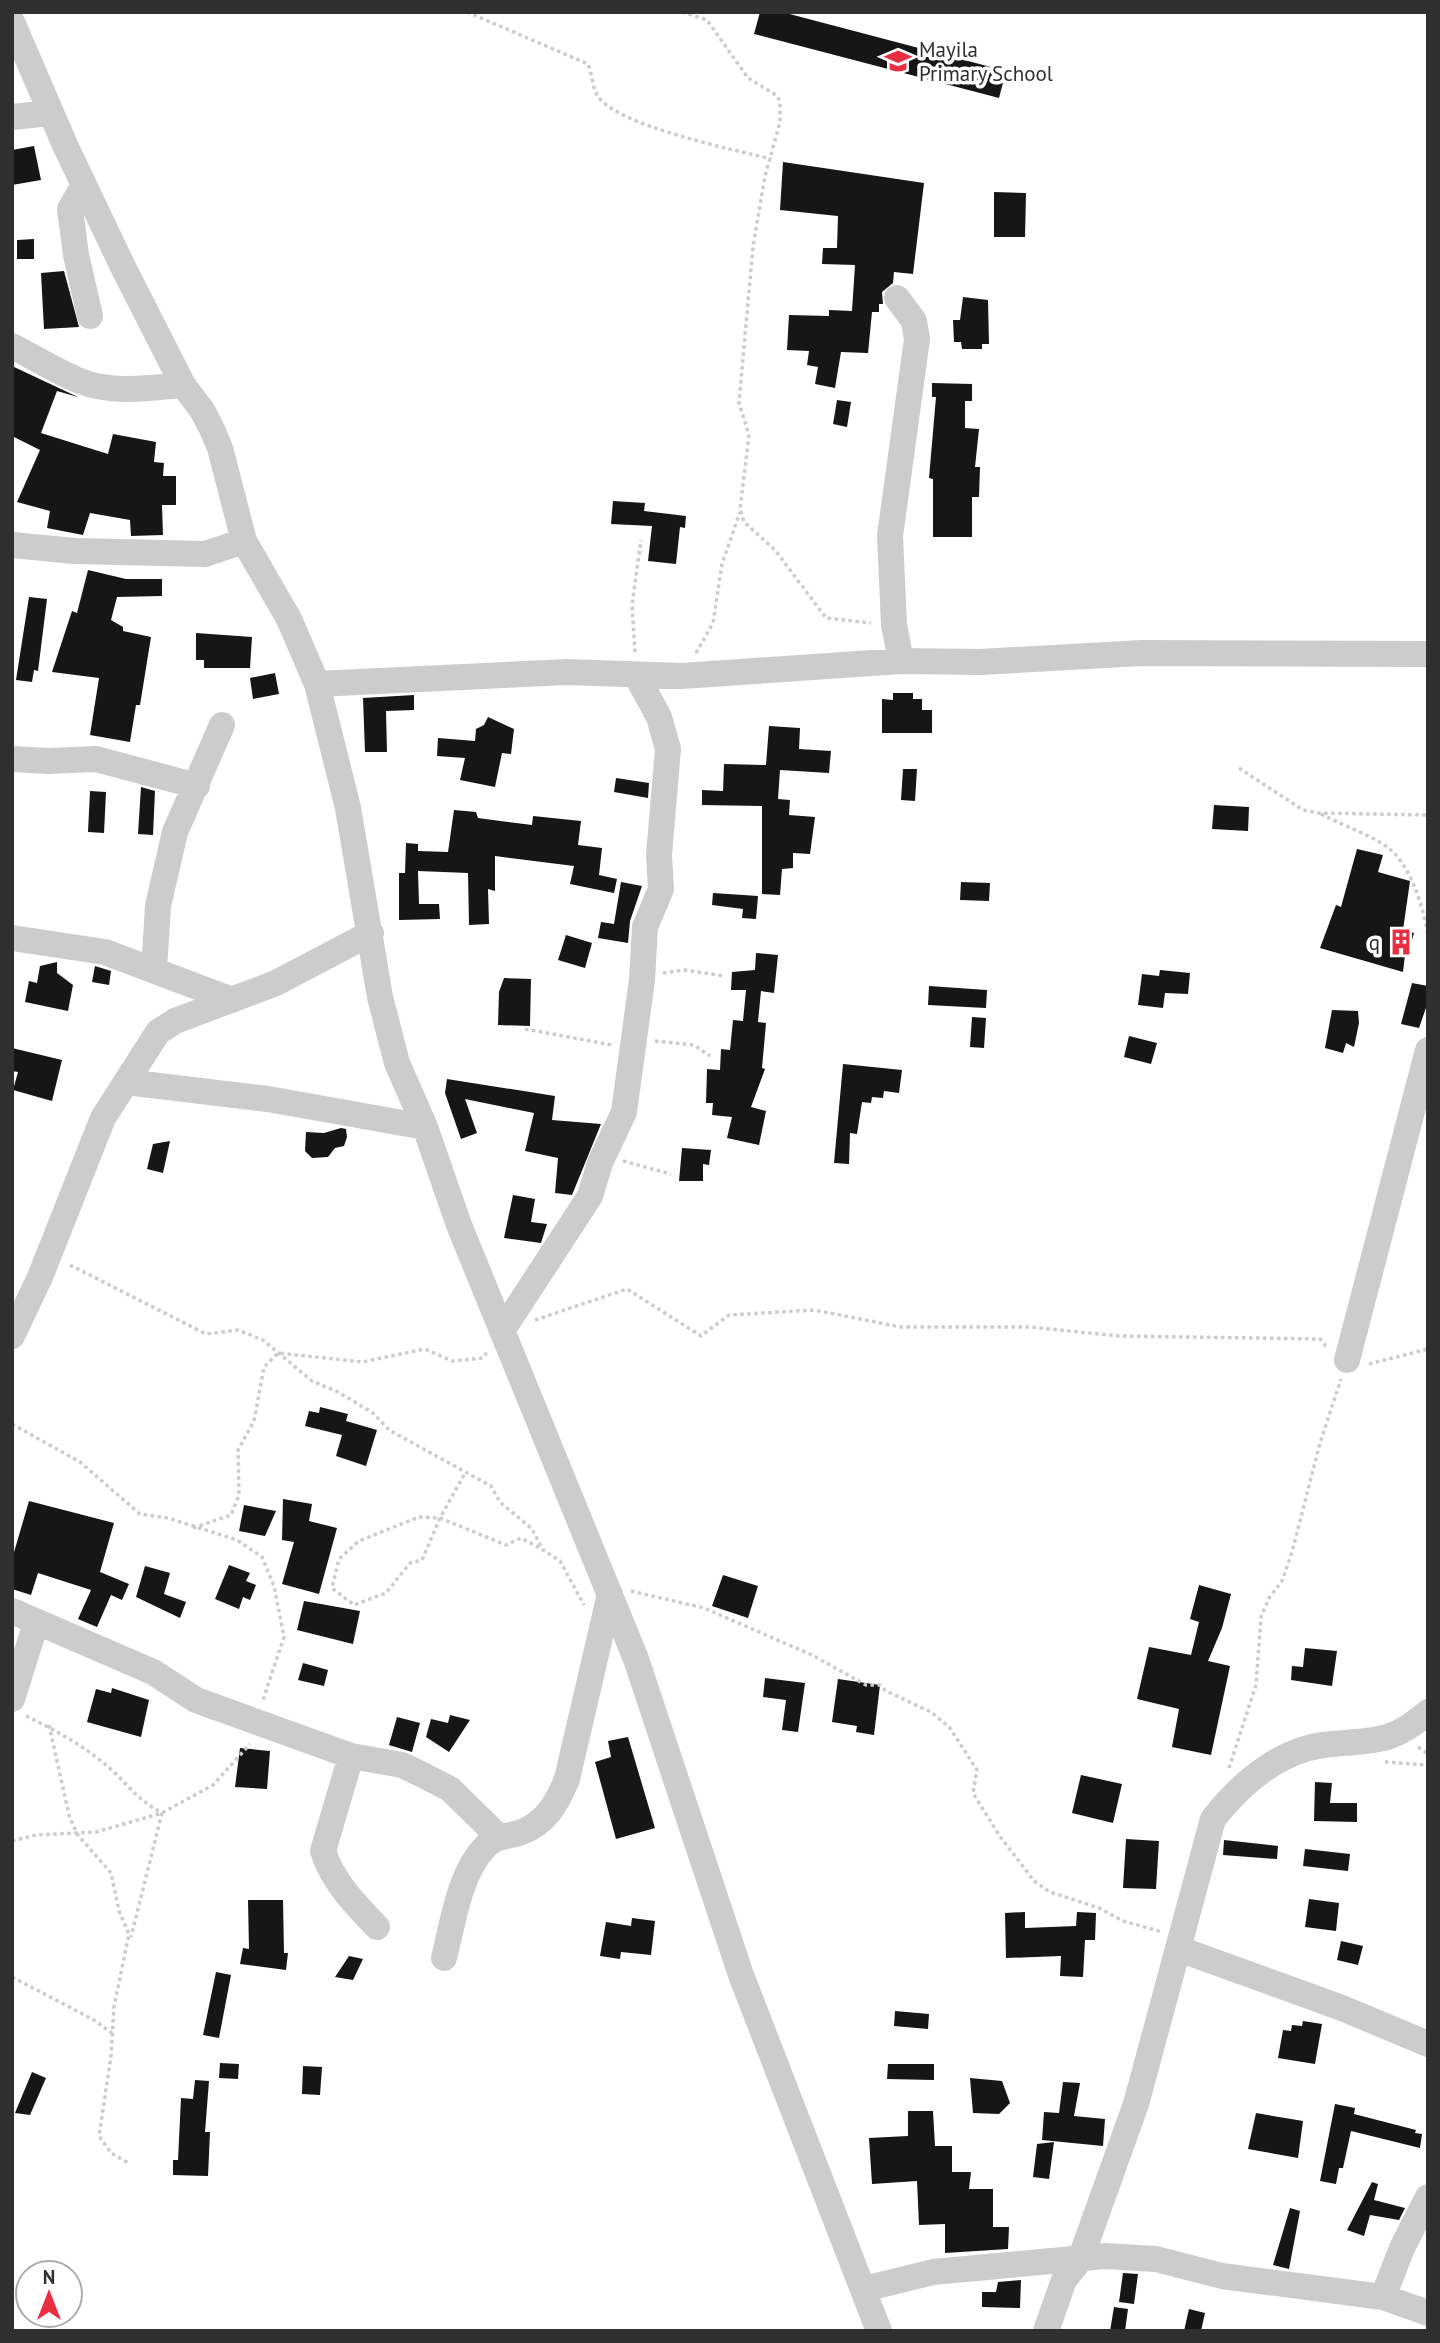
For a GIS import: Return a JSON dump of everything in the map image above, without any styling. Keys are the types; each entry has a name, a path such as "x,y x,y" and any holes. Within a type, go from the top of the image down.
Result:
{"street":[{"path":"12,22 84,185 183,385 202,410 220,448 244,541 289,619 317,684 348,808 380,997 397,1063 425,1127 459,1225 636,1659 741,1975 879,2331"},
{"path":"12,117 51,113"},
{"path":"84,185 70,209 76,255 90,316"},
{"path":"897,298 914,321 917,339 890,536 894,625 901,661"},
{"path":"12,346 81,382 101,387 183,385"},
{"path":"12,545 75,551 205,554 244,541"},
{"path":"317,684 518,673 682,676 901,661 980,662 1142,653 1428,654"},
{"path":"502,1331 577,1220 590,1196 605,1153 624,1112 642,980 645,927 661,889 659,855 668,749 659,717 636,676"},
{"path":"155,970 163,875 175,832 222,725"},
{"path":"12,758 48,761 96,759 197,786"},
{"path":"12,1336 49,1254 103,1118 158,1032 175,1021 276,983 371,933"},
{"path":"12,938 105,952 232,1000"},
{"path":"1346,1365 1428,1050"},
{"path":"126,1082 268,1099 425,1127"},
{"path":"444,1958 470,1868 484,1847 498,1836 520,1832 555,1807 568,1779 608,1589"},
{"path":"12,1611 153,1672 196,1700 351,1756 402,1765 424,1775 450,1790 498,1836"},
{"path":"17,1706 36,1623"},
{"path":"1046,2331 1064,2280 1080,2260 1136,2104 1180,1944 1204,1843 1213,1819 1224,1805 1275,1761 1322,1745 1362,1744 1399,1734 1428,1712"},
{"path":"351,1756 323,1851 328,1866 346,1895 377,1927"},
{"path":"1180,1944 1428,2044"},
{"path":"1383,2297 1402,2248 1428,2197"},
{"path":"864,2289 933,2272 1105,2256 1156,2259 1222,2276 1383,2297 1428,2313"}],"path":[{"path":"467,12 588,64 595,92 614,113 647,125 771,159"},
{"path":"682,12 707,20 748,78 776,95 780,101 780,122 753,247 738,403 750,435 740,509 722,564 713,623 708,637 682,676"},
{"path":"740,509 744,523 775,550 826,618 894,625"},
{"path":"636,676 632,605 641,540"},
{"path":"1239,768 1303,810 1318,813 1428,815"},
{"path":"1318,813 1374,839 1398,859 1423,909 1428,935"},
{"path":"642,980 685,970 724,976"},
{"path":"525,1029 701,1047 710,1056"},
{"path":"605,1153 671,1174"},
{"path":"49,1254 206,1334 238,1330 263,1339 312,1381 361,1406 390,1430 491,1486 500,1502 532,1529 543,1550"},
{"path":"278,1353 362,1362 425,1349 452,1361 483,1358 502,1331 627,1289 701,1335 729,1315 814,1310 901,1327 1030,1327 1119,1335 1320,1339 1346,1365"},
{"path":"1346,1365 1428,1349"},
{"path":"193,1528 231,1516 239,1495 238,1450 254,1421 264,1367 278,1353"},
{"path":"1224,1805 1225,1779 1256,1685 1261,1617 1269,1598 1282,1581 1292,1552 1346,1365"},
{"path":"12,1424 80,1462 140,1514 168,1518 250,1546 269,1568 284,1637 255,1721"},
{"path":"464,1475 440,1518 422,1560 410,1563 386,1593 354,1605 331,1588 339,1559 359,1541 419,1517 440,1518 506,1545 521,1538 560,1561 578,1598 602,1626"},
{"path":"608,1589 704,1608 812,1655 866,1685 880,1685 886,1691 931,1712 950,1728 967,1753 977,1770 973,1793 999,1835 1034,1881 1050,1892 1099,1908 1123,1921 1180,1944"},
{"path":"17,1706 68,1736 116,1775 138,1800 162,1813"},
{"path":"49,1725 69,1815 77,1833 111,1873 130,1941"},
{"path":"12,1841 36,1835 96,1832 162,1813 213,1785 250,1744 283,1731"},
{"path":"130,2164 111,2153 99,2136 113,2034 114,2007 162,1813"},
{"path":"12,1977 94,2020 113,2034"}],"building":[{"path":"760,12 782,12 1006,71 999,98 754,34"},
{"path":"34,146 41,180 12,185 12,150"},
{"path":"783,162 924,183 913,274 894,272 893,283 882,292 883,304 879,304 879,312 872,312 868,353 841,352 835,388 815,384 818,367 807,365 809,351 787,350 789,315 829,316 829,310 852,311 855,265 822,264 823,248 837,248 838,216 780,210"},
{"path":"994,192 1026,193 1025,237 994,237"},
{"path":"34,239 34,259 17,259 17,240"},
{"path":"64,271 79,327 44,329 41,273"},
{"path":"963,297 988,300 989,344 982,344 982,349 962,349 961,342 954,342 953,320 960,320"},
{"path":"12,366 78,397 57,391 41,433 108,454 113,434 156,442 154,462 164,463 163,476 176,476 176,505 162,505 163,535 131,536 130,520 90,513 83,535 47,528 50,511 17,502 40,450 12,436"},
{"path":"932,383 972,384 972,401 965,401 965,428 979,429 975,467 980,467 979,497 972,497 972,537 933,537 933,479 929,478 936,397 932,397"},
{"path":"837,400 851,402 847,427 833,424"},
{"path":"613,501 645,503 644,511 686,516 685,528 680,527 676,564 648,561 652,526 611,524"},
{"path":"88,570 126,579 162,579 162,596 117,597 111,620 123,627 123,631 151,637 140,705 136,705 130,742 90,735 99,678 52,672 72,611 77,613"},
{"path":"29,597 47,599 38,671 34,670 32,682 16,680"},
{"path":"196,633 252,637 250,668 204,668 204,660 196,660"},
{"path":"275,673 279,694 253,699 250,678"},
{"path":"893,693 913,693 913,699 922,699 922,710 932,710 932,733 882,733 882,699 893,700"},
{"path":"414,695 414,710 386,711 387,752 365,752 363,698"},
{"path":"488,717 514,729 511,754 502,753 495,787 460,780 465,758 437,756 438,738 475,741 476,729 484,725"},
{"path":"769,726 800,728 799,749 831,751 829,773 780,770 778,799 790,800 789,815 815,817 810,854 793,853 793,868 782,869 780,895 762,894 762,806 702,805 702,790 723,791 724,764 766,765"},
{"path":"903,769 917,769 915,801 901,800"},
{"path":"616,778 649,783 648,798 614,792"},
{"path":"141,787 155,791 153,835 138,834"},
{"path":"90,791 106,792 104,833 88,832"},
{"path":"1214,805 1249,807 1248,831 1212,829"},
{"path":"454,810 476,812 478,818 532,825 533,816 581,821 578,845 602,848 599,875 617,879 614,893 570,884 574,866 495,856 495,891 488,889 489,924 469,925 468,873 418,871 419,904 439,904 440,919 399,920 399,873 405,873 406,843 418,844 418,851 448,852"},
{"path":"1357,849 1383,855 1378,872 1410,881 1403,930 1414,933 1410,947 1406,946 1403,972 1320,948 1336,905 1341,907"},
{"path":"621,882 642,886 630,921 628,943 598,938 601,922 614,924"},
{"path":"961,882 990,883 989,901 960,900"},
{"path":"713,893 758,896 756,919 742,918 743,909 712,905"},
{"path":"566,935 592,943 585,968 558,960"},
{"path":"756,953 778,955 774,993 761,991 758,1022 766,1023 762,1068 765,1069 751,1107 766,1111 759,1145 727,1138 732,1117 712,1115 713,1103 706,1103 707,1069 720,1070 721,1049 730,1050 733,1020 743,1021 746,990 731,990 732,972 755,970"},
{"path":"57,962 57,973 73,985 68,1011 25,1002 29,981 37,983 40,966"},
{"path":"95,966 111,971 109,985 92,982"},
{"path":"1160,970 1190,973 1188,994 1165,993 1163,1008 1138,1005 1142,974 1159,976"},
{"path":"504,978 531,979 530,1026 498,1025 499,992"},
{"name":"q","path":"1412,983 1428,986 1428,1002 1419,1028 1401,1024"},
{"path":"929,986 987,990 986,1008 928,1005"},
{"name":"q","path":"1332,1010 1358,1011 1359,1023 1354,1047 1346,1043 1343,1053 1325,1048"},
{"path":"972,1017 986,1018 984,1048 970,1047"},
{"path":"1129,1036 1157,1043 1151,1064 1124,1057"},
{"path":"12,1048 62,1060 52,1101 13,1090 18,1072 12,1071"},
{"path":"843,1064 902,1070 899,1093 884,1091 883,1098 872,1097 871,1103 862,1102 857,1134 850,1133 849,1164 834,1163"},
{"path":"447,1079 555,1096 552,1120 601,1124 572,1195 555,1193 558,1158 525,1151 534,1113 465,1099 477,1133 461,1139 445,1093"},
{"path":"346,1129 344,1146 335,1148 328,1157 312,1158 305,1151 306,1132 324,1133"},
{"path":"170,1141 163,1173 147,1169 153,1144"},
{"path":"682,1148 711,1150 709,1165 703,1164 703,1181 679,1181"},
{"path":"513,1195 535,1199 531,1222 547,1224 541,1243 504,1238"},
{"path":"320,1407 348,1414 346,1421 377,1430 366,1466 336,1456 342,1435 305,1426 309,1411 319,1413"},
{"path":"283,1499 312,1504 309,1521 337,1528 319,1594 282,1584 294,1542 282,1540"},
{"path":"29,1501 114,1523 100,1572 129,1584 122,1600 111,1595 97,1627 78,1619 91,1590 38,1573 31,1595 12,1589 12,1559"},
{"path":"244,1505 276,1511 265,1536 239,1531"},
{"path":"229,1565 250,1573 246,1581 256,1585 250,1600 243,1597 239,1609 215,1599"},
{"path":"145,1566 170,1573 164,1594 186,1602 180,1618 136,1597"},
{"path":"723,1575 758,1586 748,1618 712,1606"},
{"path":"1199,1585 1231,1594 1222,1628 1208,1661 1230,1666 1211,1755 1172,1747 1179,1709 1137,1699 1149,1647 1191,1655 1199,1622 1190,1619"},
{"path":"304,1601 360,1611 353,1644 297,1630"},
{"path":"1305,1648 1337,1651 1332,1686 1291,1680 1292,1666 1303,1667"},
{"path":"303,1663 328,1670 324,1686 298,1680"},
{"path":"765,1678 805,1683 798,1732 782,1730 786,1700 763,1697"},
{"path":"838,1679 880,1685 874,1735 856,1732 857,1726 832,1722"},
{"path":"112,1688 149,1700 141,1737 87,1722 96,1689 111,1693"},
{"path":"450,1715 470,1720 449,1752 426,1737 431,1719 448,1723"},
{"path":"397,1717 420,1723 412,1752 389,1745"},
{"path":"628,1737 655,1828 616,1839 595,1762 611,1757 608,1741"},
{"path":"240,1748 270,1751 267,1789 235,1787"},
{"path":"1081,1775 1122,1784 1113,1823 1072,1813"},
{"path":"1315,1782 1332,1783 1330,1803 1357,1803 1357,1822 1314,1821"},
{"path":"1126,1839 1159,1841 1156,1889 1123,1888"},
{"path":"1224,1840 1278,1846 1277,1859 1223,1855"},
{"path":"1305,1849 1350,1854 1348,1871 1303,1866"},
{"path":"1309,1899 1339,1903 1336,1931 1305,1927"},
{"path":"248,1900 283,1900 284,1953 288,1953 286,1970 240,1964 243,1948 249,1949"},
{"path":"1025,1912 1025,1928 1076,1926 1077,1912 1096,1913 1095,1940 1085,1940 1083,1977 1060,1976 1061,1956 1006,1958 1005,1913"},
{"path":"632,1918 655,1921 651,1955 621,1952 620,1959 600,1956 606,1922 631,1926"},
{"path":"1341,1941 1363,1946 1358,1965 1337,1960"},
{"path":"349,1956 363,1959 353,1980 335,1977"},
{"path":"216,1972 231,1975 219,2038 203,2035"},
{"path":"895,2011 929,2014 928,2029 894,2026"},
{"path":"1303,2021 1322,2024 1315,2064 1278,2058 1283,2030 1291,2031 1292,2025 1302,2026"},
{"path":"220,2063 239,2064 238,2079 219,2078"},
{"path":"888,2064 934,2064 934,2080 887,2079"},
{"path":"303,2066 322,2067 320,2095 302,2094"},
{"path":"32,2072 46,2078 30,2115 15,2113"},
{"path":"970,2078 1002,2081 1010,2103 999,2114 973,2113"},
{"path":"195,2080 209,2081 205,2132 210,2132 208,2176 173,2175 173,2160 178,2160 181,2098 193,2099"},
{"path":"1063,2082 1080,2083 1074,2116 1105,2119 1103,2146 1042,2140 1044,2112 1059,2113"},
{"path":"1335,2104 1355,2108 1354,2114 1416,2130 1415,2133 1422,2134 1420,2148 1351,2131 1343,2168 1339,2168 1336,2184 1320,2181"},
{"path":"908,2111 933,2111 935,2146 952,2146 952,2172 971,2172 969,2189 993,2189 993,2227 1009,2227 1008,2249 945,2253 945,2224 919,2225 917,2181 872,2184 869,2138 908,2136"},
{"path":"1256,2113 1303,2121 1298,2158 1248,2149"},
{"path":"1054,2142 1049,2179 1033,2177 1037,2144"},
{"path":"1372,2182 1378,2184 1374,2200 1405,2208 1399,2220 1370,2215 1364,2236 1347,2230"},
{"path":"1290,2208 1300,2211 1289,2269 1273,2265"},
{"path":"1123,2273 1138,2274 1134,2304 1119,2302"},
{"path":"1021,2280 1020,2308 982,2307 982,2292 996,2292 998,2282"},
{"path":"1114,2307 1128,2309 1125,2331 1110,2331"},
{"path":"1189,2309 1205,2313 1201,2331 1184,2331"}],"place":[{"name":"Mayila Primary School","path":"898,61"},
{"name":"q","path":"1401,942"}]}
